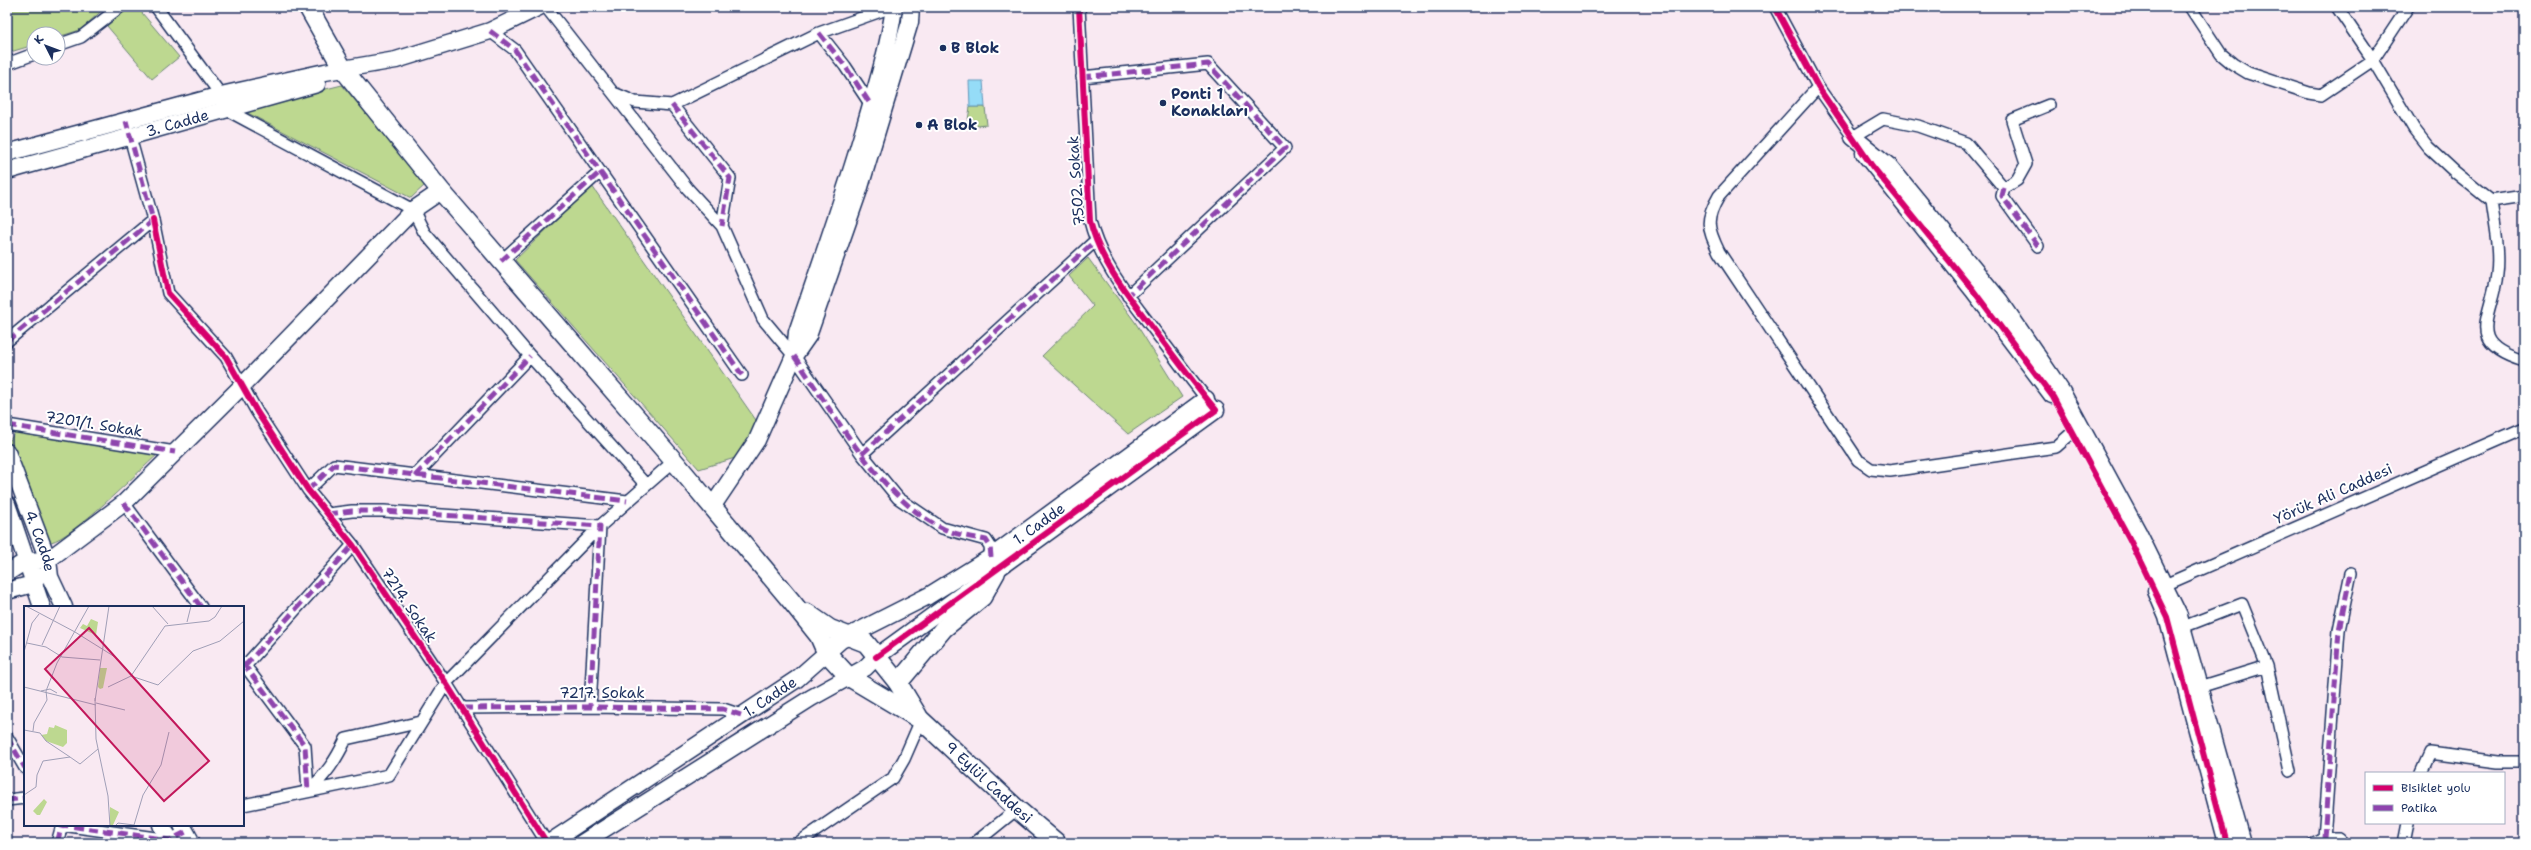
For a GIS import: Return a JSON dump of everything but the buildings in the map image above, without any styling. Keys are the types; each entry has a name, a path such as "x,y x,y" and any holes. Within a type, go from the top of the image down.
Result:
{"main road":[{"name":"9 Eylül Caddesi","path":"308,7 344,69 441,191 674,461 792,602 819,636 826,652 849,677 921,720 1017,809 1057,843"},
{"path":"898,683 944,628 982,597 994,565"},
{"name":"9 Eylül Caddesi","path":"792,602 830,629 852,636 866,643 898,683 921,720"}],"street":[{"path":"66,42 81,37 120,7"},
{"path":"156,7 223,102 413,210 424,232 530,356 646,485"},
{"name":"3. Cadde","path":"7,153 126,121 223,102 344,69 396,60 490,30 539,7"},
{"path":"546,7 688,189 722,226 763,319 794,356 862,454 898,498 942,528 986,540 990,546 994,565"},
{"path":"614,93 635,102 672,105 819,33 893,7 890,35 871,105 853,168 798,332 794,356"},
{"path":"712,507 757,440 794,356 808,336 860,186 910,22 911,7"},
{"name":"7502. Sokak","path":"1079,7 1090,220 1095,241 1104,259 1128,296 1211,405"},
{"path":"1776,7 1818,87 1872,166 1973,290 2053,397 2160,587 2182,627 2243,843"},
{"path":"2190,7 2221,54 2233,64 2248,73 2309,93 2321,94 2374,60 2408,7"},
{"path":"2337,7 2374,60 2404,112 2428,147 2455,172 2491,201 2498,260 2497,276 2485,325 2490,340 2499,352 2524,361"},
{"path":"490,30 515,50 742,375"},
{"path":"819,33 846,66 871,105"},
{"path":"7,64 26,57"},
{"path":"1082,77 1208,64 1285,148 1128,296"},
{"path":"1818,87 1719,196 1709,213 1708,230 1718,252 1858,460 1871,469 1890,471 2056,447 2073,432"},
{"name":"3. Cadde","path":"7,171 130,137 223,102"},
{"path":"672,105 730,178 722,226"},
{"path":"2038,246 2002,196 2004,188 2017,180 2026,164 2012,120 2049,105"},
{"path":"1853,137 1883,119 1918,126 1966,142 2004,188"},
{"name":"7214. Sokak","path":"126,121 153,220 168,293 226,357 242,386 308,490 353,545 446,683 548,843"},
{"path":"1853,137 1890,167 2000,301 2062,392 2160,587 2227,843"},
{"path":"501,260 600,172"},
{"path":"7,591 33,584 48,560 124,502 242,386 413,210 441,191"},
{"path":"2491,201 2524,196"},
{"path":"7,341 153,220"},
{"path":"862,454 1095,241"},
{"path":"415,476 530,356"},
{"name":"1. Cadde","path":"582,843 811,698 865,668 876,657 994,565 1211,405"},
{"name":"7201/1. Sokak","path":"7,425 175,452"},
{"name":"Yörük Ali Caddesi","path":"2160,587 2524,428"},
{"name":"4. Cadde","path":"7,452 48,560 50,577 64,606"},
{"path":"244,805 308,790 389,775 446,683 600,526 674,461"},
{"path":"308,490 334,465 627,501"},
{"path":"124,502 200,606"},
{"name":"4. Cadde","path":"7,504 42,606"},
{"path":"328,514 352,511 384,511 600,526"},
{"path":"590,707 600,526"},
{"path":"308,790 305,746 244,664 353,545"},
{"path":"7,573 26,561 48,560"},
{"name":"1. Cadde","path":"548,843 797,679 841,640 852,636 928,596 994,565"},
{"path":"2344,843 2339,838 2319,840 2339,630 2351,573"},
{"path":"2182,627 2242,604 2267,666 2290,771"},
{"path":"2199,687 2267,666"},
{"name":"7217. Sokak","path":"462,708 590,707 722,709 741,715"},
{"path":"798,843 893,778 904,759 921,720"},
{"path":"308,790 325,775 337,759 346,739 421,722"},
{"path":"7,738 24,766"},
{"path":"2421,772 2430,753 2498,762 2524,762"},
{"path":"7,800 24,798"},
{"path":"976,843 1017,809"},
{"path":"2403,843 2407,824"},
{"path":"58,843 62,826"},
{"path":"69,826 171,841 187,833"},
{"path":"162,826 171,841"}],"green space":[{"path":"7,7 106,7 80,30 66,34 66,26 26,26 26,47 7,53"},
{"path":"129,7 137,7 179,57 152,79 107,26"},
{"path":"342,85 426,184 411,198 242,110"},
{"path":"970,107 985,107 987,125 967,127"},
{"path":"592,186 758,423 735,458 699,469 515,260"},
{"path":"1088,258 1135,322 1182,397 1128,434 1042,356 1093,306 1069,276"},
{"path":"15,432 158,454 89,517 61,538 51,542 43,537 9,442"}],"water":[{"path":"969,81 983,81 985,107 970,107"}],"marked path":[{"path":"490,31 515,50 742,375"},
{"path":"819,33 845,66 871,105"},
{"path":"1082,77 1208,64 1285,148 1128,296"},
{"path":"672,105 730,178 722,226"},
{"path":"7,341 153,220 126,121"},
{"path":"501,261 600,172"},
{"path":"2004,188 2002,196 2038,246"},
{"path":"862,454 1095,241"},
{"path":"415,476 530,356"},
{"path":"794,356 859,452 898,496 919,514 942,528 958,534 986,540 990,546 991,557"},
{"path":"7,425 175,452"},
{"path":"308,490 334,465 627,501"},
{"path":"124,503 200,606"},
{"path":"328,514 352,511 384,511 600,526 590,707"},
{"path":"245,666 353,545"},
{"path":"2324,838 2339,630 2351,573"},
{"path":"244,664 305,746 308,791"},
{"path":"462,708 590,707 723,709 741,715"},
{"path":"7,737 24,766"},
{"path":"7,800 24,798"},
{"path":"57,843 62,826"},
{"path":"69,826 170,840 186,832"}],"cycle path":[{"path":"876,657 1216,410 1118,281 1101,252 1095,237 1090,221 1079,7"},
{"path":"1775,7 1818,87 1872,166 1973,290 2053,397 2129,538 2167,617 2227,843"},
{"path":"153,220 168,293 226,357 257,412 308,490 353,545 446,683 547,843"}],"place":[{"name":"B Blok","path":"943,48"},
{"name":"Ponti 1 Konakları","path":"1163,103"},
{"name":"A Blok","path":"919,125"}]}
